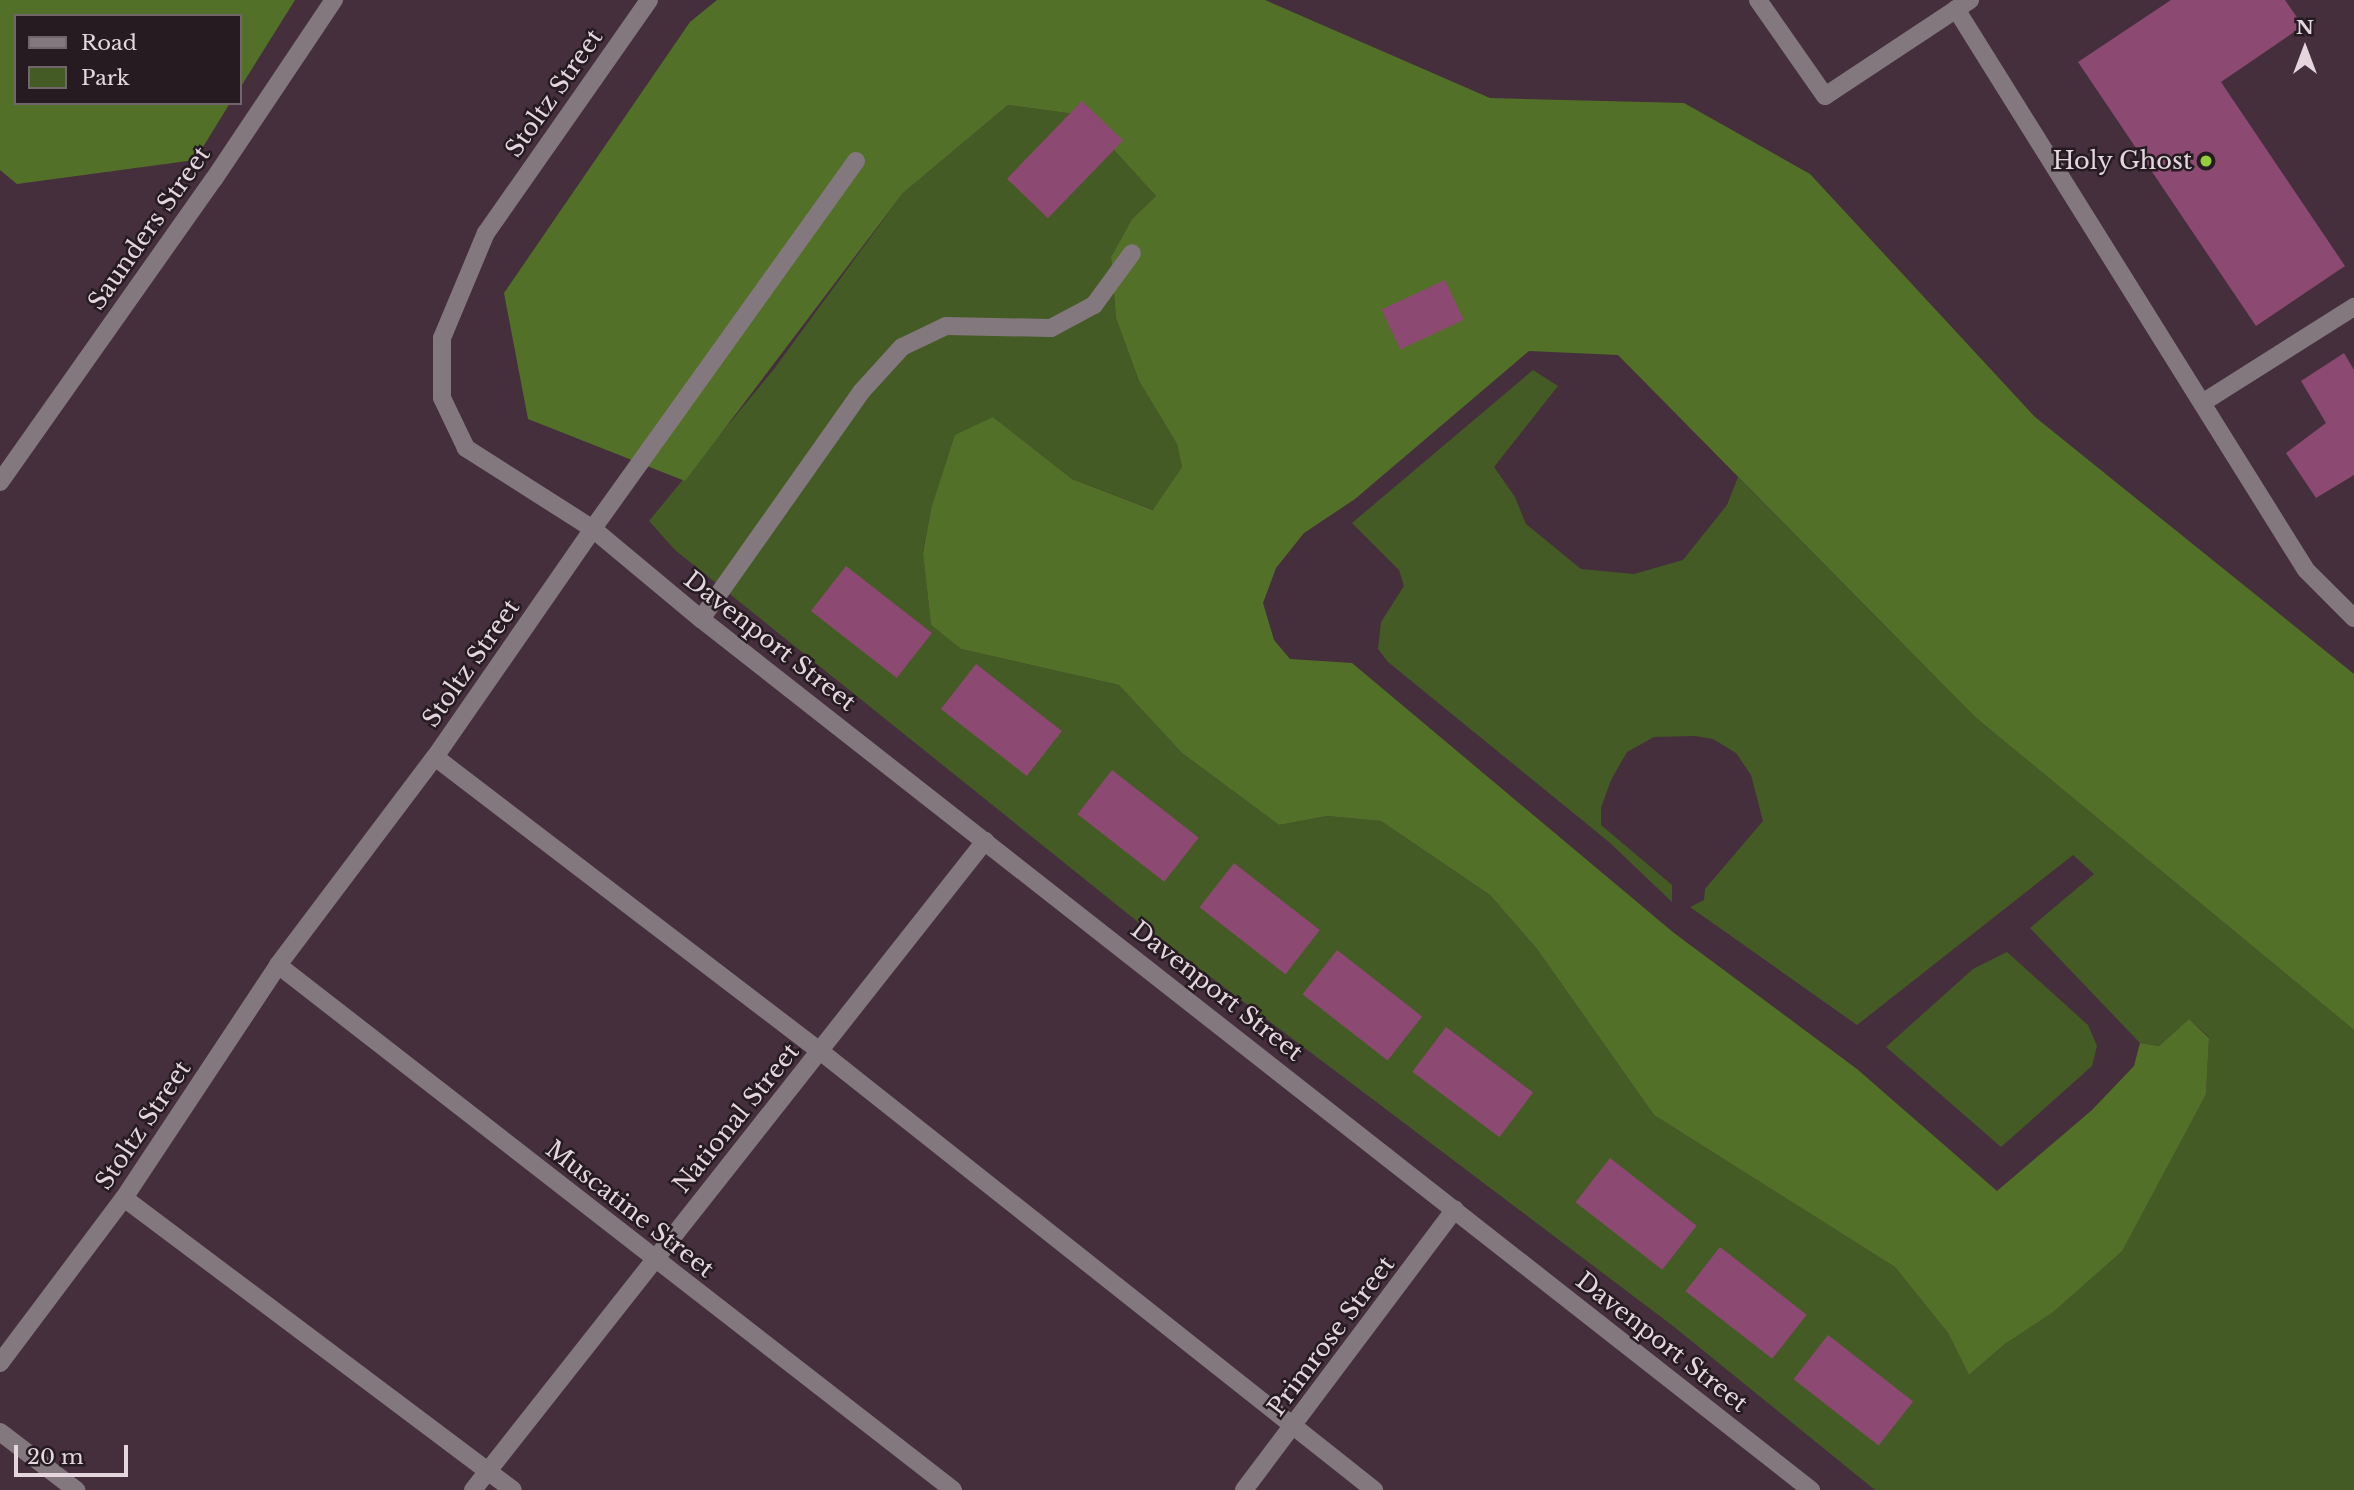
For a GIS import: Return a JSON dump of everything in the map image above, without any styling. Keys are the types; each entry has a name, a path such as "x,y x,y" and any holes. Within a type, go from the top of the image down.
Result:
{"street":[{"name":"Saunders Street","path":"0,482 215,179 334,0"},
{"name":"Stoltz Street","path":"0,1363 124,1198 278,965 435,757 593,529 466,448 442,398 442,338 486,233 649,0"},
{"path":"1758,0 1825,96 1963,5 2202,404 2306,570 2354,618"},
{"path":"593,529 856,161"},
{"path":"701,620 861,392 902,347 946,326 1051,328 1094,305 1132,253"},
{"path":"2202,404 2354,307"},
{"name":"Davenport Street","path":"593,529 701,620 1811,1490"},
{"path":"435,757 820,1051 1296,1425 1374,1490"},
{"name":"National Street","path":"473,1490 985,841"},
{"name":"Muscatine Street","path":"278,965 953,1490"},
{"path":"124,1198 513,1490"},
{"name":"Primrose Street","path":"1244,1490 1296,1425 1455,1209"},
{"path":"0,1433 76,1490"}],"green space":[{"path":"0,0 295,0 242,85 242,14 14,14 14,105 229,105 195,160 17,184 0,170"},
{"path":"717,0 1265,0 1490,98 1684,103 1810,174 2035,417 2354,674 2354,1030 1975,717 1618,355 1529,351 1355,499 1304,533 1276,568 1263,603 1274,640 1290,659 1352,663 1674,933 1857,1069 1997,1191 2092,1110 2134,1066 2140,1043 2159,1046 2189,1019 2209,1038 2206,1094 2122,1251 2053,1312 2006,1343 1969,1375 1948,1333 1895,1267 1654,1115 1537,949 1490,895 1381,821 1327,816 1279,825 1182,753 1119,685 961,649 931,625 923,553 931,509 955,435 993,417 1072,479 1153,510 1182,467 1177,444 1139,381 1116,318 1111,257 1132,219 1156,196 1082,115 1008,105 903,193 685,481 528,419 504,293 690,22"},
{"path":"1008,105 1082,115 1156,196 1132,219 1111,257 1116,318 1139,381 1177,444 1182,467 1154,510 1072,479 993,417 931,509 923,552 931,625 961,649 1119,685 1182,753 1279,825 1327,816 1381,821 1490,895 1537,949 1654,1115 1895,1267 1948,1333 1969,1375 2006,1343 2187,1127 2206,1094 2209,1037 2189,1019 2159,1046 2140,1043 2030,928 2094,874 2073,855 1857,1025 1690,907 1704,900 1705,889 1763,821 1751,775 1736,753 1713,739 1695,736 1654,737 1627,752 1611,780 1601,808 1601,825 1672,885 1672,902 1609,842 1388,662 1378,649 1381,622 1404,586 1399,570 1352,523 1533,370 1558,386 1494,467 1515,497 1526,524 1581,569 1634,574 1683,560 1727,505 1738,477 1975,717 2354,1030 2354,1490 1875,1490 1673,1326 1143,926 675,550 649,521 774,369 903,193"},
{"path":"2007,952 2088,1025 2097,1046 2092,1066 2001,1147 1886,1047 1973,969"}],"building":[{"path":"2171,0 2285,0 2303,26 2221,82 2345,266 2256,326 2078,62"},
{"path":"1082,101 1123,141 1048,218 1007,179"},
{"path":"1445,280 1464,320 1400,349 1382,310"},
{"path":"2344,353 2354,370 2354,475 2316,498 2286,453 2326,423 2301,381"},
{"path":"846,566 932,633 897,678 811,611"},
{"path":"976,664 1062,731 1027,776 941,709"},
{"path":"1112,770 1199,838 1164,882 1078,814"},
{"path":"1234,863 1320,930 1285,974 1200,907"},
{"path":"1337,950 1422,1016 1388,1061 1303,994"},
{"path":"1446,1027 1533,1093 1499,1137 1412,1072"},
{"path":"1610,1158 1697,1226 1662,1270 1576,1202"},
{"path":"1720,1247 1807,1315 1772,1359 1686,1291"},
{"path":"1828,1335 1913,1401 1879,1446 1794,1379"}],"place":[{"name":"Holy Ghost","path":"2206,161"}]}
